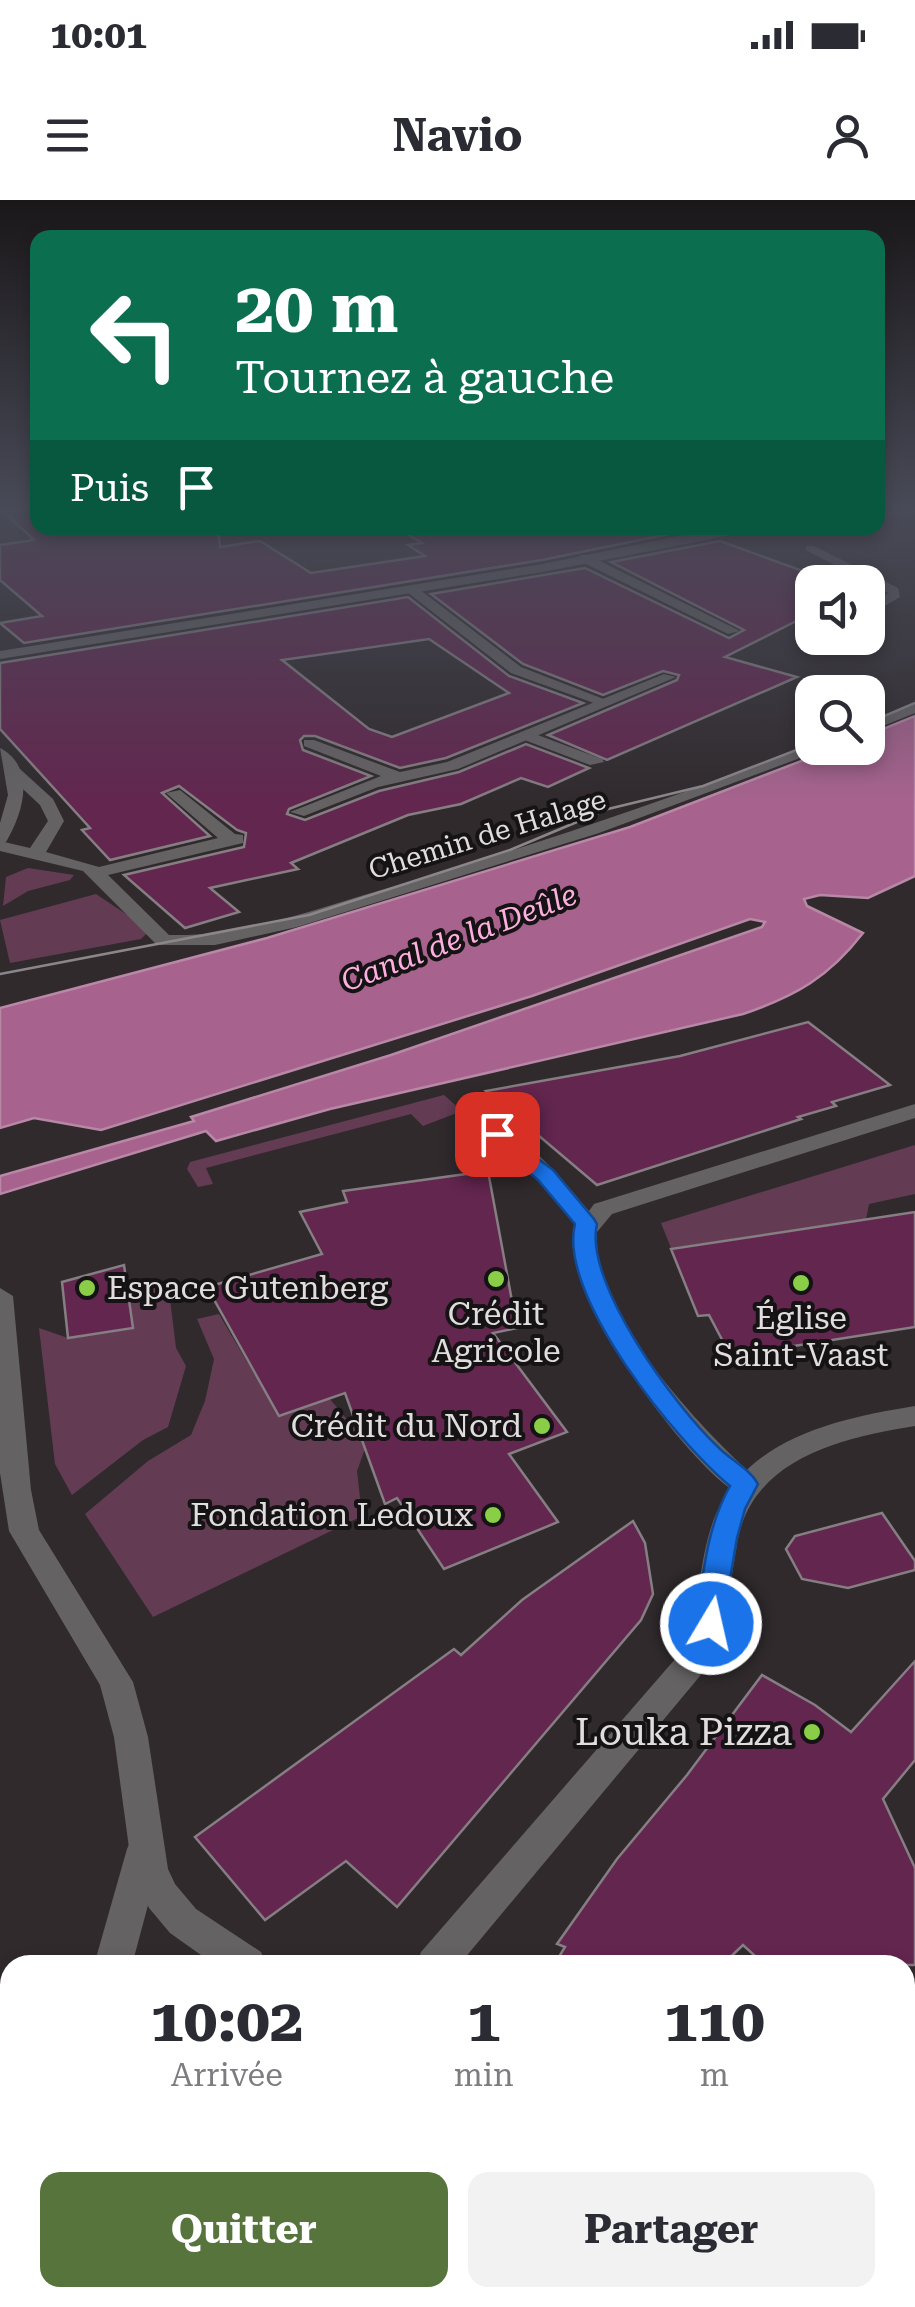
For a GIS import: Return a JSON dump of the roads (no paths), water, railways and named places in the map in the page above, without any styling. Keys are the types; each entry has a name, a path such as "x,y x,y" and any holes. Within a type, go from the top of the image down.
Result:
{"street":[{"path":"0,655 295,608"},
{"path":"435,608 516,670 607,703"},
{"path":"685,608 732,632"},
{"path":"298,812 397,778 442,770 669,677"},
{"path":"885,721 915,708"},
{"path":"526,736 596,762"},
{"path":"309,743 397,778"},
{"path":"0,752 14,772 48,803 56,821 47,842 36,852"},
{"name":"Chemin de Halage","path":"96,873 164,941 206,942 414,887 649,811 795,757"},
{"path":"0,838 16,808 18,783 14,772"},
{"path":"0,846 79,863 96,873 234,840 174,793"},
{"path":"745,1484 708,1454 637,1366 592,1279 583,1238 595,1216 915,1111"},
{"path":"497,1134 595,1216"},
{"path":"0,1297 18,1510 24,1531 116,1682 132,1737 155,1882 170,1908 196,1932 232,1955"},
{"path":"443,1955 688,1667 711,1624 723,1538 731,1509 745,1484 813,1439 915,1416"},
{"path":"117,1955 146,1844"}],"water":[{"name":"Canal de la Deûle","path":"915,716 915,876 868,898 820,895 804,899 807,906 863,933 837,962 795,992 743,1014 330,1109 216,1141 206,1131 0,1194 0,1176 194,1121 191,1117 391,1055 762,927 765,922 750,919 532,996 101,1130 34,1118 0,1128 0,1008 267,938 630,827 795,763 885,765 885,728"}],"tram line":[{"path":"885,716 915,703"},
{"path":"0,974 309,915 510,850 608,809 703,786 795,751"}],"place":[{"name":"Crédit Agricole","path":"496,1279"},
{"name":"Église Saint-Vaast","path":"801,1283"},
{"name":"Espace Gutenberg","path":"87,1288"},
{"name":"Crédit du Nord","path":"542,1426"},
{"name":"Fondation Ledoux","path":"493,1515"},
{"name":"Louka Pizza","path":"812,1732"}]}
